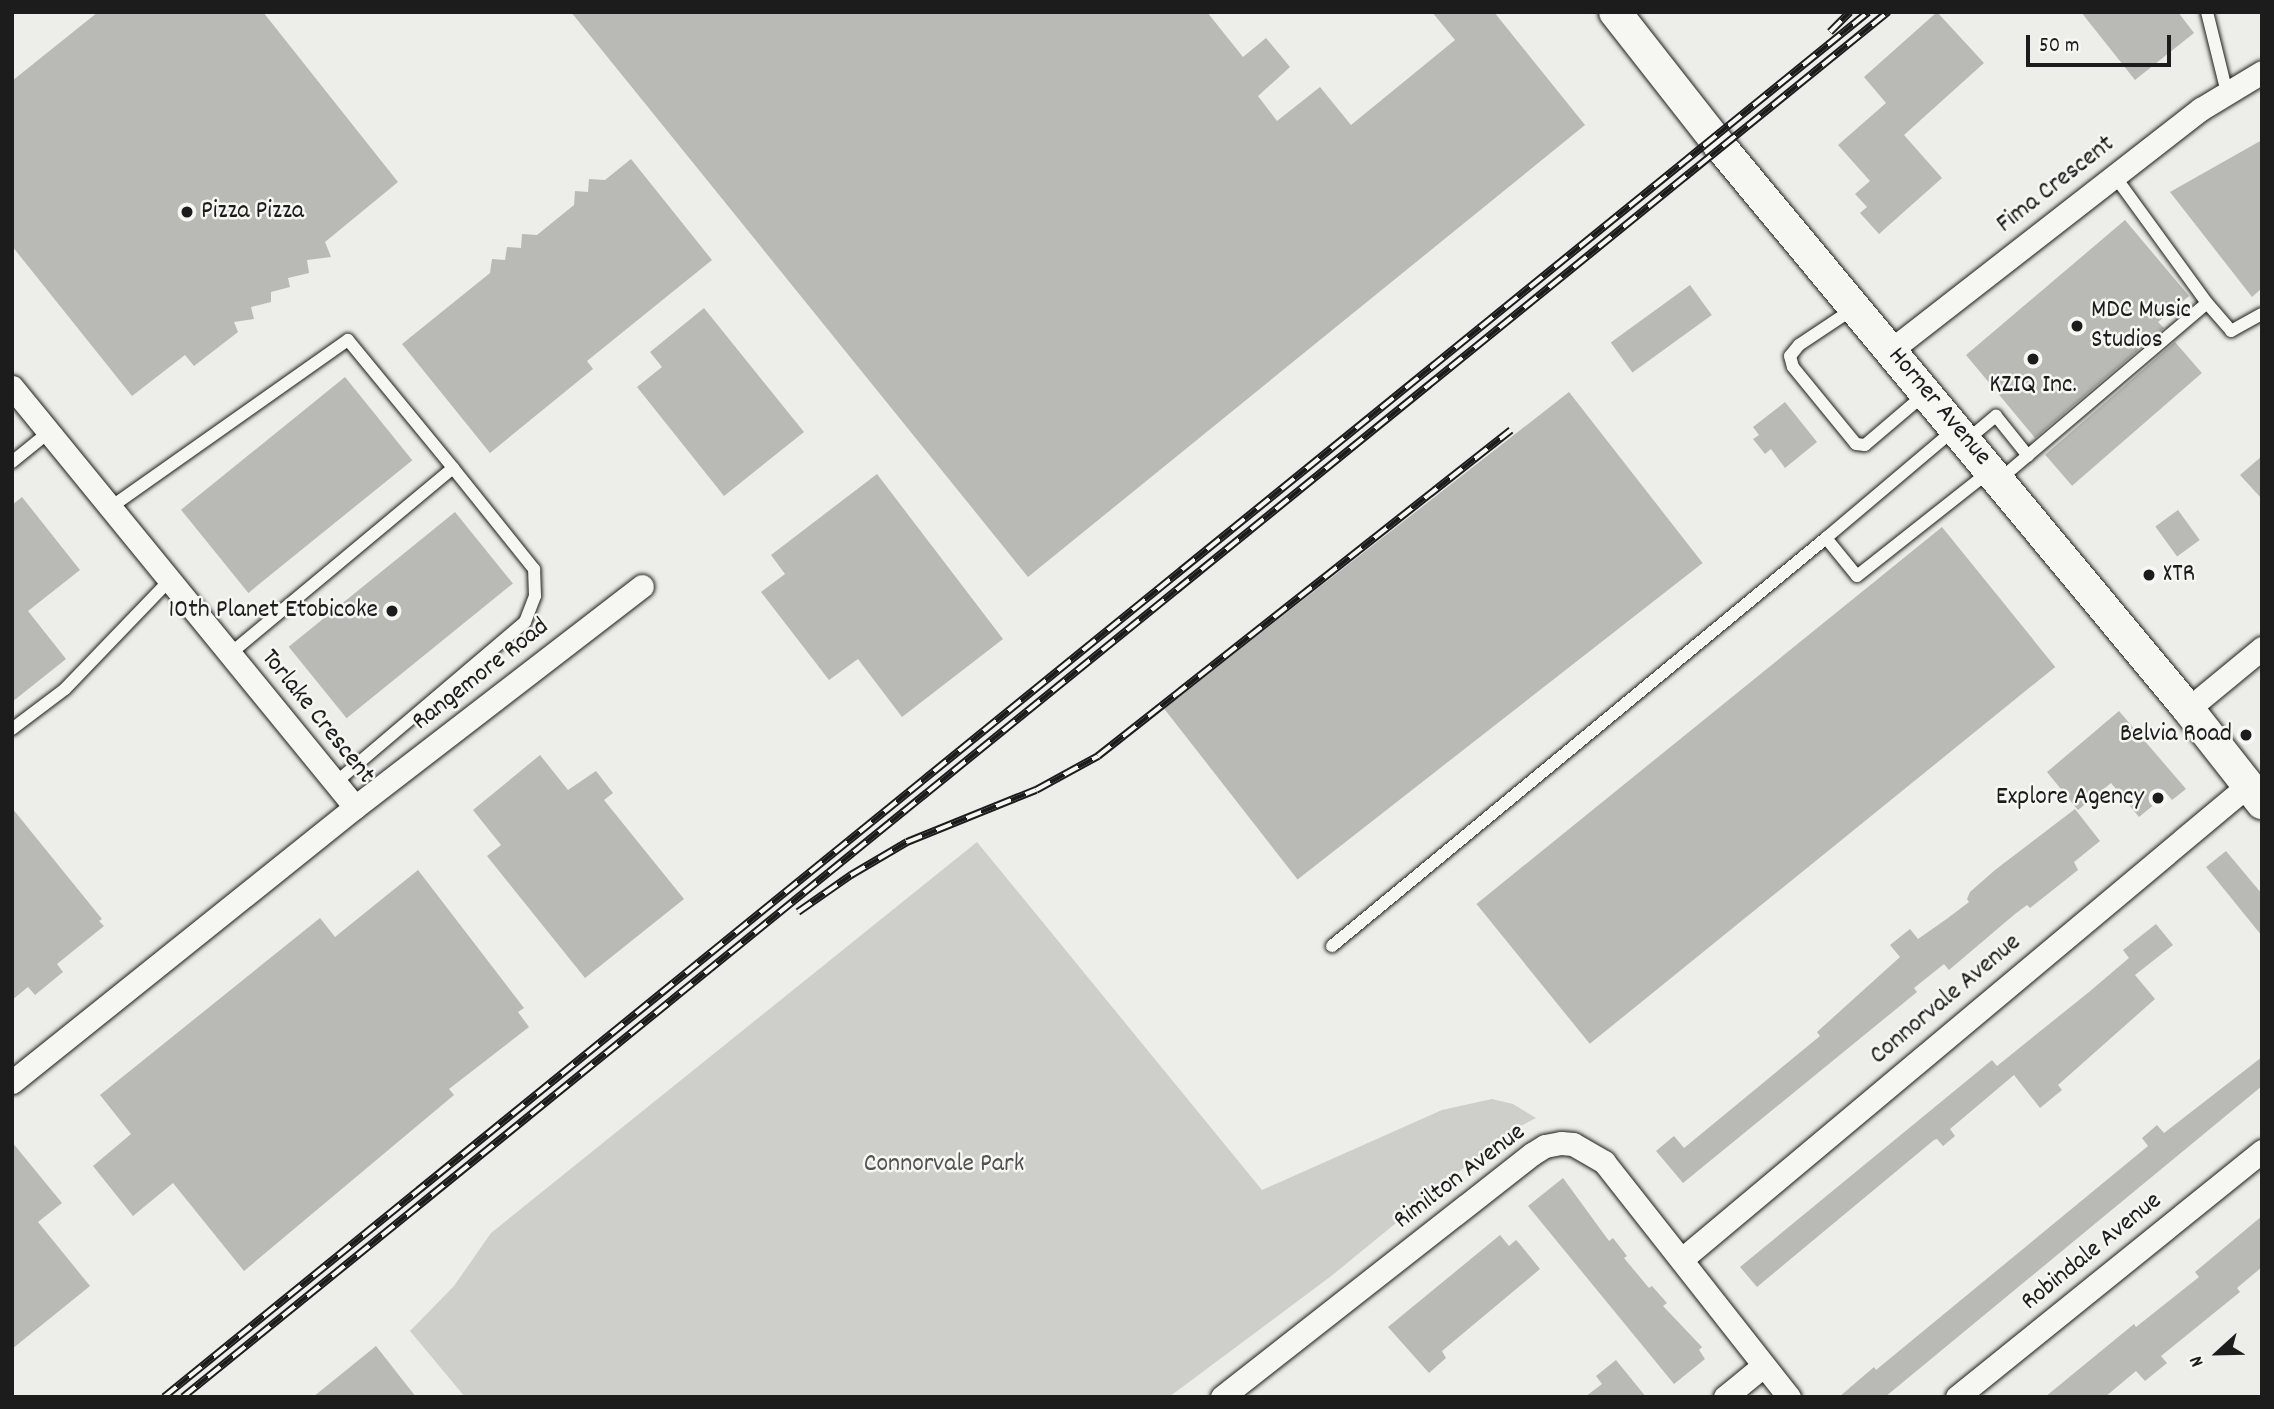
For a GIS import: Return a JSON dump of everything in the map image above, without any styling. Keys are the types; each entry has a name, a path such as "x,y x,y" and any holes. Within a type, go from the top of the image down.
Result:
{"main road":[{"name":"Horner Avenue","path":"1615,12 1720,146 1995,475 2255,794"}],"street":[{"name":"Fima Crescent","path":"1891,350 2114,176 2227,93 2262,72"},
{"name":"Torlake Crescent","path":"12,387 355,807 12,1082"},
{"name":"Rangemore Road","path":"355,807 642,586"},
{"path":"2188,709 2262,648"},
{"name":"Connorvale Avenue","path":"1682,1259 2255,794"},
{"name":"Rimilton Avenue","path":"1222,1397 1545,1146 1573,1144 1604,1163 1789,1397"},
{"name":"Robindale Avenue","path":"1956,1397 2262,1151"},
{"path":"1725,1397 1763,1366"}],"lane":[{"path":"2207,12 2227,93"},
{"path":"2114,176 2207,303 2231,331 2262,314"},
{"path":"1826,538 1857,576 1995,475 2028,456 2207,303"},
{"path":"1856,307 1799,345 1790,356 1793,367 1856,444 1866,445 1927,393"},
{"path":"111,507 348,340 453,468 534,569 535,596 525,622 335,783"},
{"path":"1332,946 1826,538 1961,434 1996,416 2028,456"},
{"path":"12,463 49,432"},
{"path":"230,654 453,468"},
{"path":"12,729 65,689 170,580"}],"green space":[{"name":"Connorvale Park","path":"977,842 1262,1190 1442,1110 1492,1099 1513,1104 1536,1118 1505,1134 1330,1277 1169,1397 465,1397 410,1331 454,1286 491,1233"}],"building":[{"name":"Pizza Pizza","path":"98,12 263,12 398,182 325,242 331,257 307,260 309,273 288,278 290,287 271,292 271,302 251,307 254,319 234,322 238,332 194,366 185,355 132,396 12,246 12,81"},
{"path":"571,12 1207,12 1243,57 1266,38 1290,67 1258,96 1277,121 1320,87 1351,125 1455,40 1432,12 1494,12 1585,125 1028,577"},
{"path":"1937,12 1984,63 1904,135 1942,178 1879,234 1860,213 1867,207 1855,194 1870,181 1838,145 1886,103 1864,77"},
{"path":"2081,12 2178,12 2194,33 2135,80"},
{"path":"2262,140 2262,288 2252,297 2170,192"},
{"path":"631,159 712,260 587,361 593,369 490,453 402,344 490,273 492,259 505,260 507,247 521,248 522,234 537,235 574,205 575,191 588,192 589,179 605,180"},
{"name":"MDC Music Studios","path":"2125,220 2189,296 2158,322 2164,328 2035,438 1966,355"},
{"path":"1690,285 1712,315 1632,373 1611,343"},
{"path":"704,308 804,432 724,496 637,387 662,367 650,352"},
{"path":"2175,342 2202,373 2072,486 2045,455"},
{"path":"345,377 412,460 248,593 181,510"},
{"path":"1569,392 1703,563 1298,879 1164,708"},
{"path":"1785,402 1817,442 1785,468 1771,449 1765,454 1753,439 1759,435 1753,427"},
{"path":"2262,456 2262,499 2240,475"},
{"path":"877,474 1003,639 902,717 858,659 829,680 761,592 785,574 771,555"},
{"path":"22,497 80,570 28,611 66,659 12,702 12,505"},
{"path":"2178,510 2200,540 2177,556 2155,526"},
{"path":"455,512 513,583 347,718 289,647"},
{"path":"1942,527 2055,667 1590,1044 1476,904"},
{"path":"2119,711 2186,789 2172,800 2167,794 2139,817 2111,783 2078,810 2047,772"},
{"path":"540,755 568,790 596,771 613,793 604,800 684,899 585,978 487,856 501,845 473,810"},
{"path":"12,808 102,919 99,921 104,926 57,964 63,972 35,995 28,987 12,1000"},
{"path":"2075,809 2100,841 2074,862 2078,870 2030,908 2027,905 2015,914 1949,970 1944,964 1914,988 1917,992 1683,1183 1656,1151 1674,1136 1684,1148 1820,1036 1817,1032 1900,957 1890,945 1910,929 1918,939 1948,918 1969,902 1967,899 1970,892 1995,870"},
{"path":"2226,851 2262,894 2262,936 2206,867"},
{"path":"418,870 524,1008 518,1012 529,1027 449,1089 454,1095 244,1271 173,1183 133,1216 93,1166 131,1134 100,1095 320,918 335,937"},
{"path":"2156,924 2173,945 2135,975 2155,999 2058,1085 2062,1090 2040,1108 2014,1075 1950,1129 1955,1136 1943,1146 1937,1139 1934,1140 1757,1287 1740,1267 1992,1060 1997,1066 2089,992 2129,958 2123,950"},
{"path":"2262,1057 2262,1086 1885,1397 1839,1397 1874,1367 1876,1370 2148,1146 2142,1138 2157,1125 2164,1133"},
{"path":"12,1142 62,1203 38,1222 90,1286 12,1349"},
{"path":"1563,1178 1609,1241 1613,1238 1627,1256 1624,1258 1649,1288 1652,1286 1667,1303 1663,1306 1702,1347 1699,1350 1705,1359 1674,1384 1528,1206"},
{"path":"2262,1216 2262,1267 2237,1288 2240,1292 2161,1356 2167,1363 2145,1381 2136,1371 2105,1397 2045,1397 2134,1324 2136,1327 2199,1277 2195,1272"},
{"path":"1500,1235 1509,1246 1516,1240 1540,1269 1442,1351 1446,1358 1429,1373 1388,1327"},
{"path":"376,1346 416,1397 313,1397"},
{"path":"1616,1360 1646,1397 1585,1397 1602,1384 1596,1376"}],"railway":[{"path":"1830,32 1850,12"},
{"path":"164,1397 1868,12"},
{"path":"183,1397 1888,12"},
{"path":"798,912 851,875 907,842 1036,790 1098,756 1511,430"}],"place":[{"name":"Pizza Pizza","path":"187,212"},
{"name":"MDC Music Studios","path":"2077,326"},
{"name":"KZIQ Inc.","path":"2033,359"},
{"name":"XTR","path":"2149,575"},
{"name":"10th Planet Etobicoke","path":"392,611"},
{"name":"Belvia Road","path":"2246,735"},
{"name":"Explore Agency","path":"2158,798"}]}
